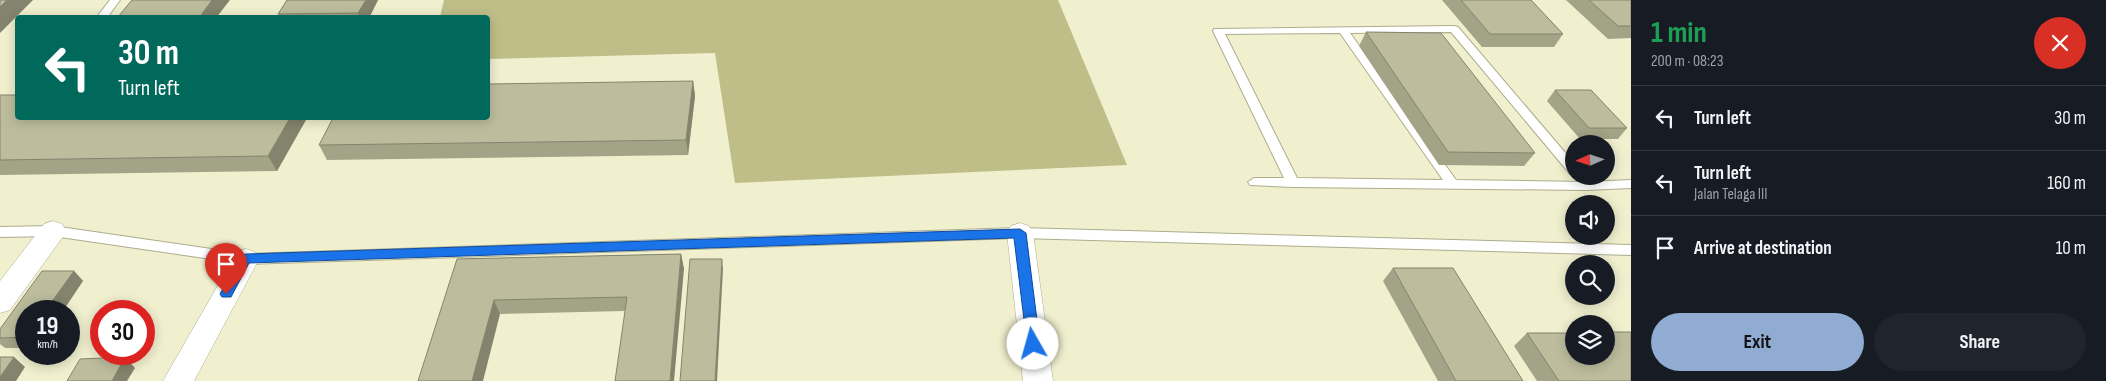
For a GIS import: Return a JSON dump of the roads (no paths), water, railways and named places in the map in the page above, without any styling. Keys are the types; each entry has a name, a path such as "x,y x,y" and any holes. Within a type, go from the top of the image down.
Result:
{"street":[{"path":"0,302 54,231"},
{"path":"1020,233 1038,381"},
{"path":"178,381 246,259"}],"lane":[{"path":"102,15 115,0"},
{"path":"1293,183 1218,31 1454,29 1565,160"},
{"path":"1343,30 1452,184"},
{"path":"1254,182 1452,184 1565,181"},
{"path":"1615,183 1631,184"},
{"path":"0,232 54,231 246,259 1020,233 1631,250"}]}
